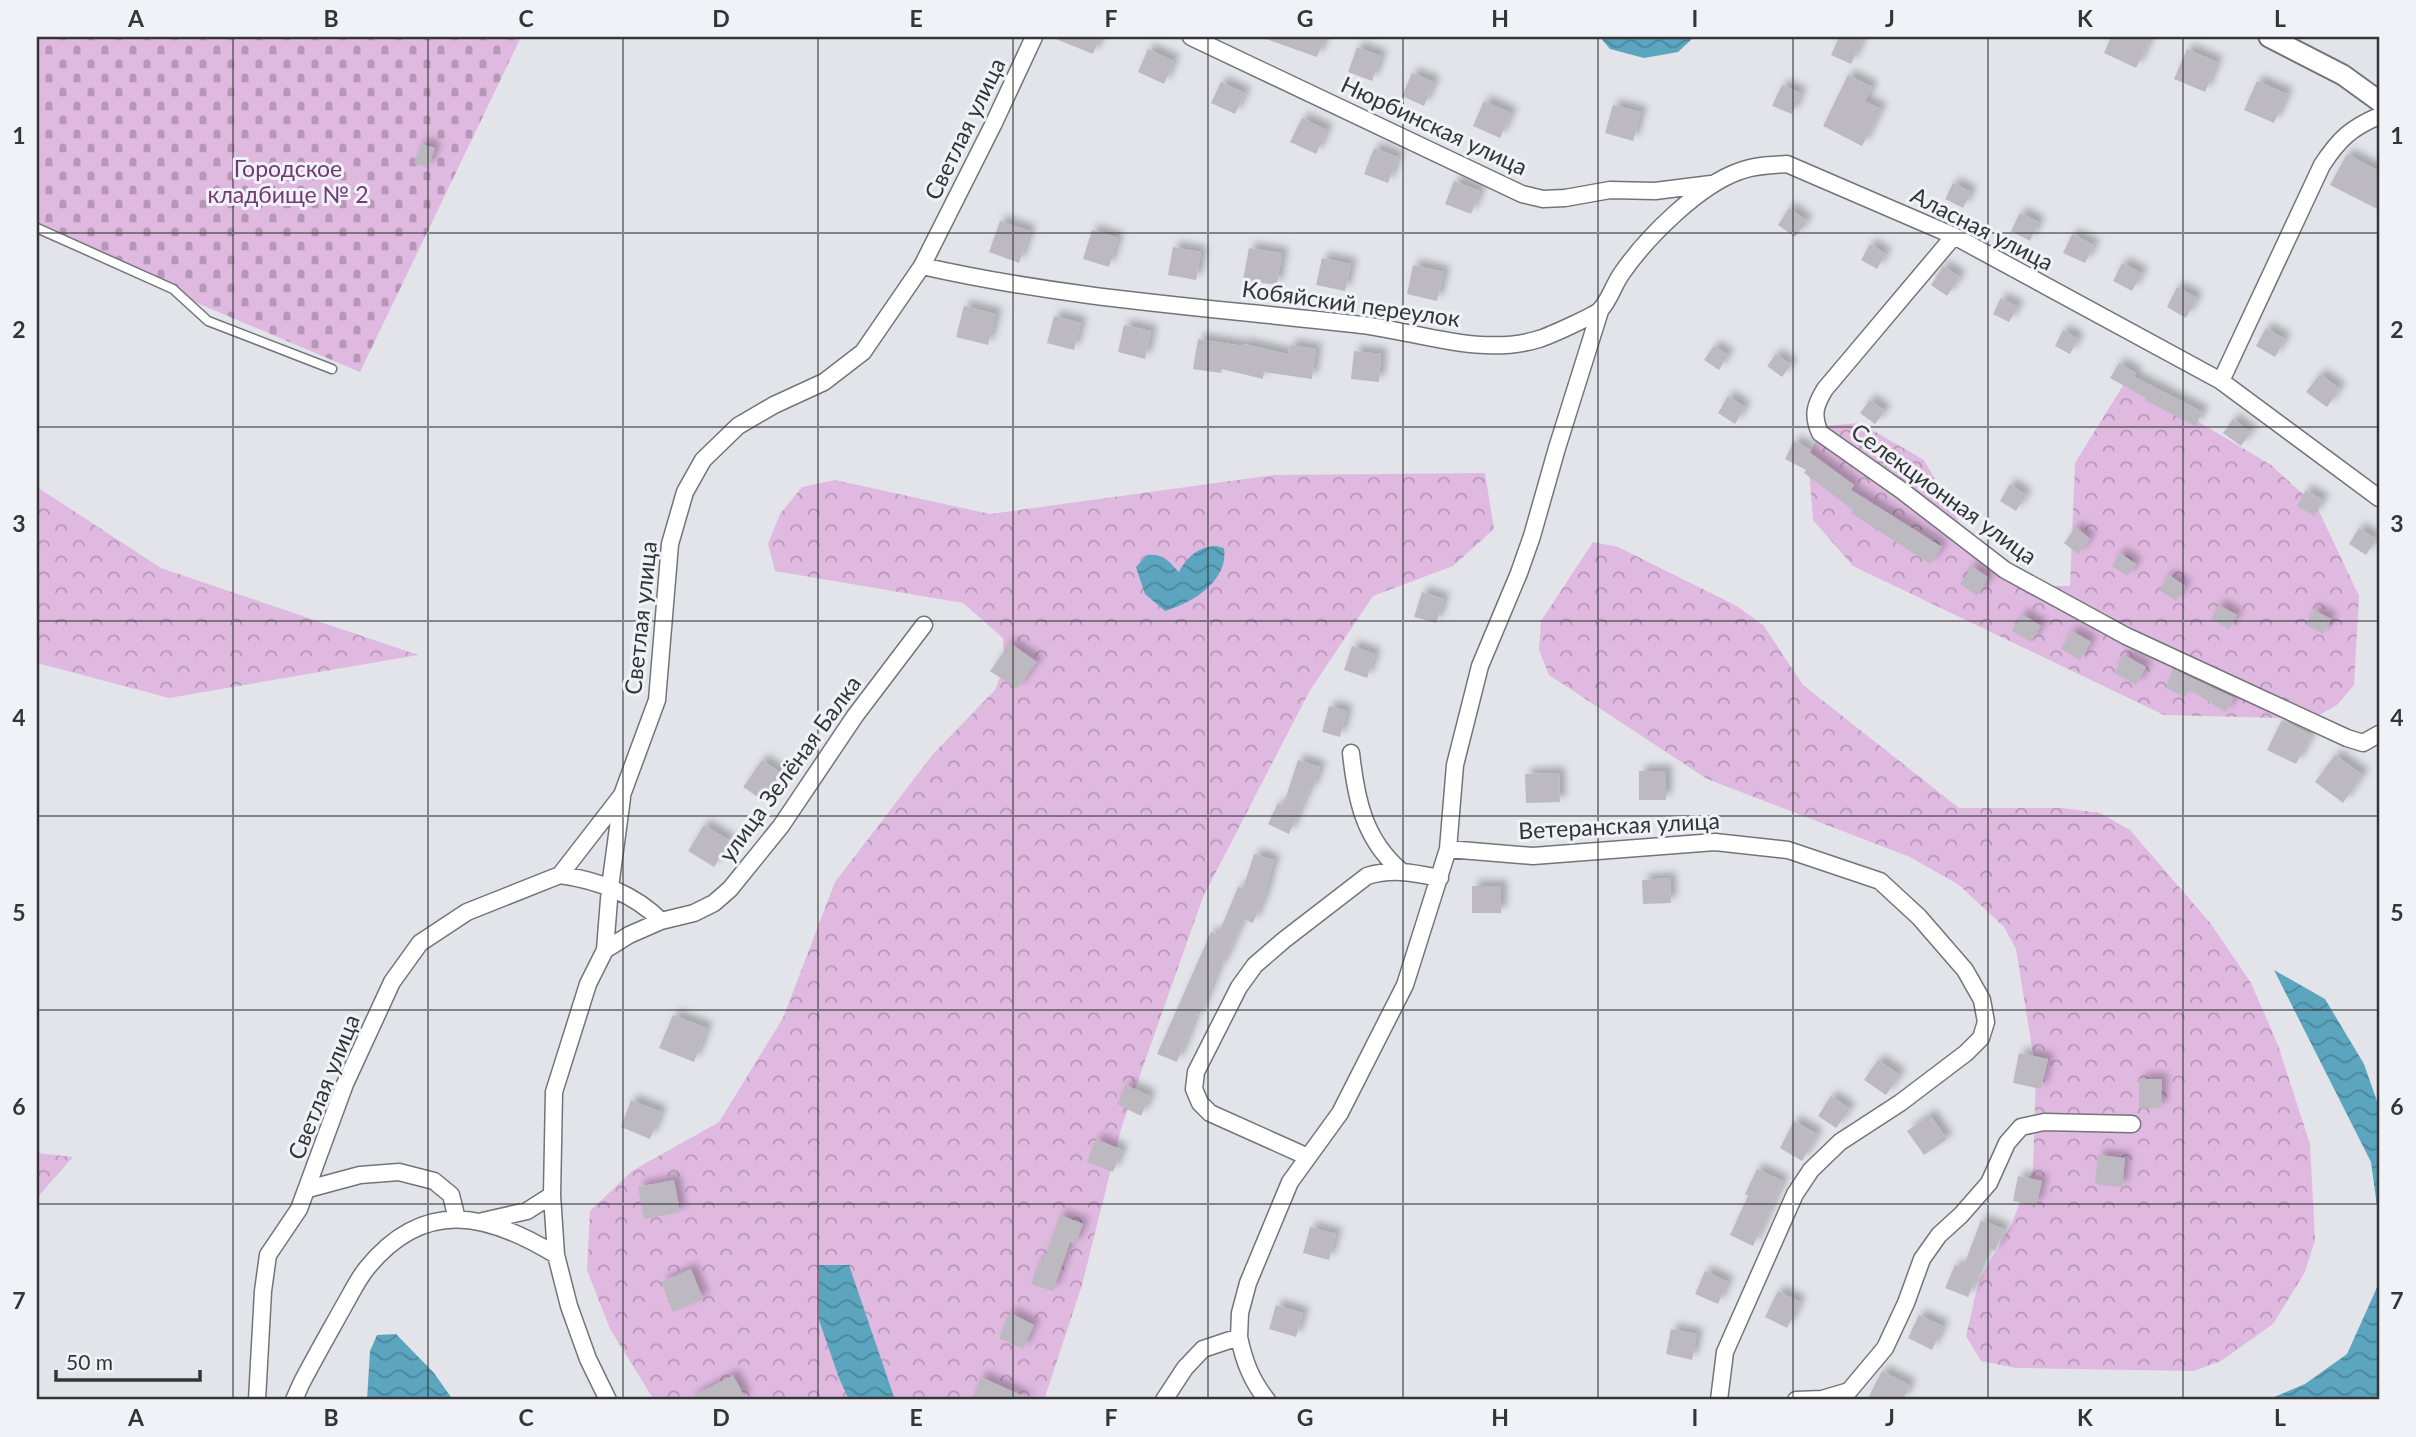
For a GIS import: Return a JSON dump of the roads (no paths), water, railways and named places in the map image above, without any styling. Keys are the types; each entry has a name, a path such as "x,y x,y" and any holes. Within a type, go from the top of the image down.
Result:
{"street":[{"name":"Светлая улица","path":"257,1400 263,1291 268,1255 299,1209 345,1084 393,982 421,943 467,912 560,875 622,795 657,700 670,544 685,492 703,460 738,426 824,382 863,352 922,266 1034,37"},
{"name":"Нюрбинская улица","path":"1191,37 1522,194 1543,199 1565,198 1610,190 1655,191 1712,184"},
{"path":"2269,37 2343,75 2379,101"},
{"path":"2221,381 2322,165 2337,142 2357,125 2379,116"},
{"name":"Аласная улица","path":"1712,184 1741,170 1787,164 1954,236 2221,381 2379,498"},
{"path":"1267,1400 1257,1388 1245,1363 1239,1336 1240,1313 1248,1283 1290,1182 1340,1113 1405,985 1448,849 1455,765 1476,678 1532,536 1600,311 1622,273 1653,235 1712,184"},
{"name":"Селекционная улица","path":"1954,236 1825,389 1816,403 1813,419 1820,433 1901,490 2005,570 2126,636 2347,738 2363,743 2379,734"},
{"name":"Кобяйский переулок","path":"922,266 957,274 1153,303 1392,329 1465,343 1506,346 1539,339 1600,311"},
{"name":"улица Зелёная Балка","path":"605,950 629,934 662,921 694,913 714,903 730,889 781,826 855,716 924,625"},
{"path":"1351,753 1356,792 1365,822 1375,843 1399,870"},
{"path":"608,1400 588,1359 569,1306 556,1255 552,1195 554,1093 588,984 605,950 622,795"},
{"name":"Ветеранская улица","path":"1448,849 1533,856 1714,842 1787,850 1880,881 1919,918 1965,971 1982,1000 1986,1022 1981,1038 1900,1103 1840,1142 1811,1170 1795,1194 1725,1352 1719,1400"},
{"path":"1308,1157 1210,1113 1200,1103 1194,1089 1196,1072 1239,988 1255,965 1284,940 1367,876 1382,871 1399,870 1440,878"},
{"path":"560,875 589,879 610,887 650,909 662,921"},
{"path":"1796,1400 1822,1399 1849,1391 1885,1348 1906,1303 1922,1259 1939,1235 1961,1216 1989,1183 2007,1143 2021,1126 2044,1122 2132,1124"},
{"path":"308,1189 360,1175 399,1172 435,1181 451,1195 457,1219"},
{"path":"481,1221 527,1211 552,1195"},
{"path":"295,1400 301,1384 365,1270 383,1249 406,1233 429,1222 457,1219 481,1221 532,1240 556,1255"},
{"path":"1164,1400 1185,1368 1203,1349 1239,1336"}],"lane":[{"path":"37,228 173,289 208,321 332,369"}],"water":[{"path":"1600,37 1694,37 1678,52 1644,58 1610,49"},
{"path":"1204,548 1224,548 1221,571 1197,596 1165,611 1145,594 1136,567 1147,555 1162,557 1179,572 1194,554"},
{"path":"2274,970 2325,999 2364,1064 2379,1107 2379,1221 2371,1162"},
{"path":"819,1265 849,1265 895,1400 849,1400 819,1320"},
{"path":"2379,1283 2379,1400 2267,1400 2305,1384 2347,1354"},
{"path":"396,1334 434,1373 453,1400 367,1400 370,1351 377,1335"}],"park label":[{"name":"Городское кладбище № 2","path":"288,182"}]}
